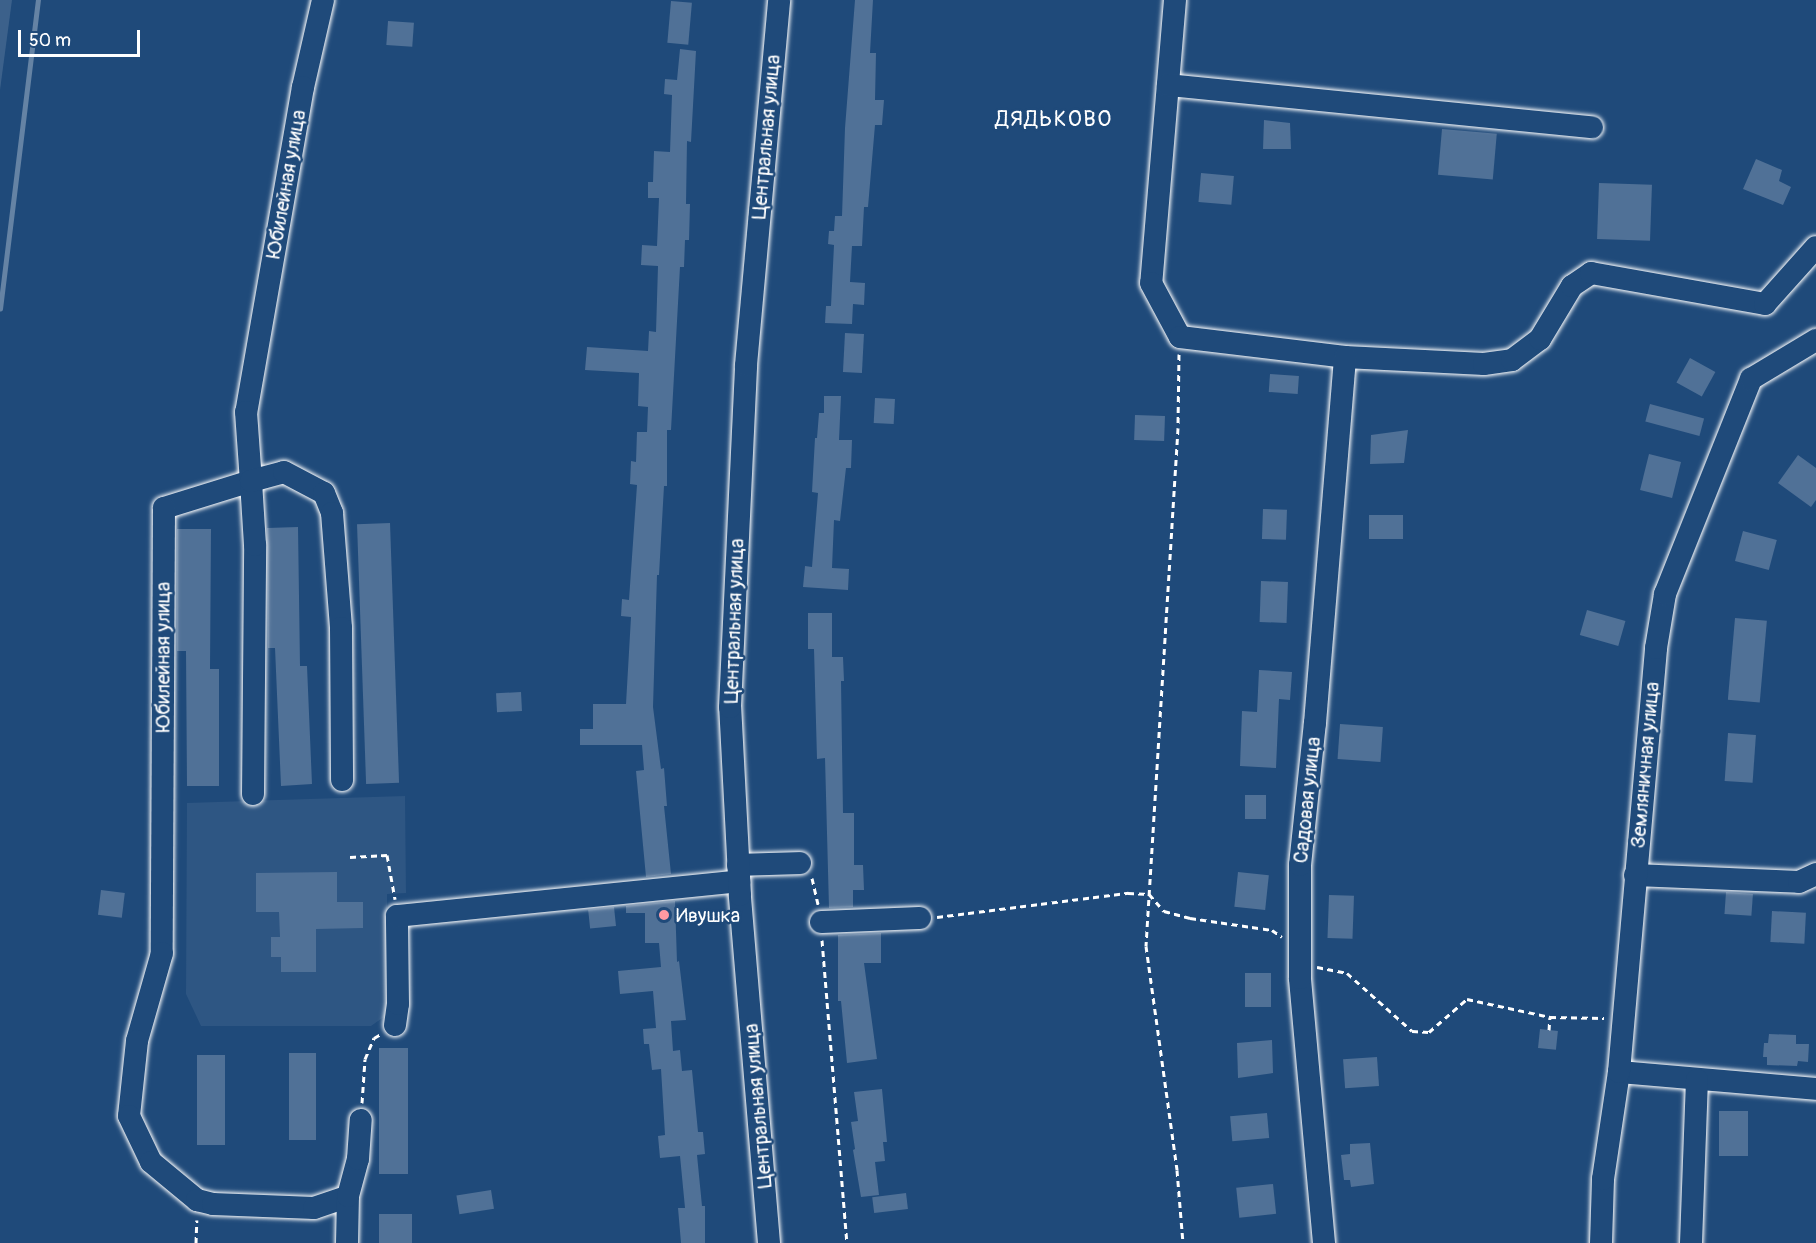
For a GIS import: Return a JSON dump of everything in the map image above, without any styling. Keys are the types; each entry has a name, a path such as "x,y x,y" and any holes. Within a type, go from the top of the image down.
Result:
{"street":[{"name":"Юбилейная улица","path":"323,0 303,87 246,412 251,481 164,508 162,953 137,1041 129,1116 151,1162 197,1200 213,1204 314,1208 348,1196"},
{"name":"Центральная улица","path":"769,1243 738,873 730,707 745,377 779,0"},
{"path":"1175,0 1151,283 1180,338 1345,357 1484,364 1512,360 1540,339 1572,286 1591,273 1765,304 1816,248"},
{"path":"1168,85 1592,127"},
{"name":"Земляничная улица","path":"1600,1243 1603,1179 1619,1072 1656,648 1665,594 1751,379 1816,340"},
{"name":"Садовая улица","path":"1324,1243 1300,957 1300,865 1316,712 1345,357"},
{"path":"253,794 255,545 251,481 284,472 324,493 332,513 341,628 342,780"},
{"path":"395,1025 398,1004 397,916 738,873 806,868"},
{"path":"1635,875 1799,882 1816,874"},
{"path":"821,922 920,918"},
{"path":"1619,1072 1816,1089"},
{"path":"1691,1243 1697,1080"},
{"path":"347,1243 348,1196 358,1159 361,1120"}],"path":[{"path":"1180,338 1177,378 1178,428 1146,946 1177,1170 1183,1243"},
{"path":"350,857 387,855 397,916"},
{"path":"806,868 821,922 847,1243"},
{"path":"920,918 1128,893 1149,894 1164,911 1190,918 1272,930 1300,957 1347,973 1412,1031 1429,1032 1467,999 1550,1017 1613,1018"},
{"path":"1549,1030 1550,1017"},
{"path":"361,1120 365,1059 374,1038 395,1025"}],"shaded area":[{"path":"0,0 12,0 0,90"},
{"path":"405,796 406,893 387,894 388,1014 371,1026 201,1026 186,994 187,803"}],"building":[{"path":"855,0 873,0 870,53 876,53 875,100 884,100 882,125 875,125 868,207 864,207 862,246 852,246 850,282 865,283 864,305 853,304 852,324 825,323 826,306 831,306 834,245 828,244 829,231 834,231 835,216 842,216 845,128"},
{"path":"671,1 692,3 688,45 667,43"},
{"path":"388,21 414,23 412,47 386,45"},
{"path":"680,49 696,51 691,142 687,141 686,204 690,204 689,240 685,240 684,267 680,267 671,430 667,430 667,486 664,486 659,575 657,575 653,707 661,769 664,768 667,806 664,806 671,874 646,877 636,771 644,770 642,745 580,745 580,729 593,729 593,704 626,704 631,617 621,616 622,599 629,600 637,485 630,484 631,461 636,462 637,432 647,432 648,407 638,406 639,373 585,370 587,347 648,351 649,331 656,332 658,266 641,265 642,245 657,246 659,198 648,198 648,182 653,182 654,151 670,152 672,95 664,94 665,79 677,80"},
{"path":"1264,120 1290,123 1291,149 1263,149"},
{"path":"1442,129 1497,134 1493,180 1438,175"},
{"path":"1756,159 1782,170 1779,181 1791,187 1783,205 1743,189"},
{"path":"1201,173 1234,176 1231,205 1198,202"},
{"path":"1599,183 1652,185 1650,241 1597,239"},
{"path":"845,333 864,334 862,373 843,372"},
{"path":"1690,358 1715,372 1702,397 1676,382"},
{"path":"1270,374 1299,376 1298,394 1269,392"},
{"path":"824,396 841,396 839,440 852,440 851,468 846,468 840,521 834,520 832,568 849,569 848,590 803,587 805,566 812,567 818,493 812,492 815,438 817,438 819,413 824,413"},
{"path":"875,398 895,399 894,424 874,423"},
{"path":"1650,404 1704,418 1699,436 1645,421"},
{"path":"1135,415 1165,416 1164,441 1134,440"},
{"path":"1408,430 1404,463 1370,464 1371,435"},
{"path":"1649,454 1681,462 1672,498 1640,490"},
{"path":"1798,455 1816,468 1816,500 1811,507 1778,483"},
{"path":"1263,509 1287,510 1286,540 1262,539"},
{"path":"1369,515 1403,515 1403,539 1369,539"},
{"path":"390,523 399,783 366,784 357,524"},
{"path":"298,527 300,666 307,666 312,784 281,786 275,648 268,648 267,528"},
{"path":"177,529 211,529 210,669 219,669 219,786 187,786 186,651 177,651"},
{"path":"1743,531 1777,540 1769,570 1735,561"},
{"path":"1261,581 1288,582 1287,623 1260,622"},
{"path":"1587,610 1625,621 1618,646 1580,635"},
{"path":"808,613 832,613 832,657 843,657 844,681 841,681 843,813 854,813 854,865 863,865 864,890 853,890 853,907 829,908 825,758 817,759 814,649 808,649"},
{"path":"1735,618 1767,621 1760,702 1728,700"},
{"path":"1259,670 1292,672 1290,700 1279,699 1276,768 1240,766 1242,711 1257,712"},
{"path":"521,692 522,711 497,712 496,693"},
{"path":"1340,724 1383,727 1380,762 1338,759"},
{"path":"1728,733 1756,735 1753,783 1725,781"},
{"path":"1245,795 1266,795 1266,819 1245,819"},
{"path":"337,872 337,902 363,902 363,928 316,929 316,972 281,972 281,957 271,957 271,937 280,937 279,912 256,912 256,873"},
{"path":"1238,872 1269,875 1265,910 1234,907"},
{"path":"101,890 125,893 122,918 98,915"},
{"path":"1726,892 1753,894 1751,916 1724,914"},
{"path":"1329,895 1354,896 1352,939 1327,938"},
{"path":"675,901 677,962 679,961 686,1020 671,1021 673,1051 680,1050 682,1071 692,1070 698,1132 703,1132 705,1154 697,1155 702,1206 705,1206 705,1243 681,1243 678,1208 685,1208 680,1156 660,1158 658,1136 665,1135 661,1069 652,1070 649,1044 644,1044 643,1029 656,1028 653,991 620,994 618,971 661,967 659,943 645,943 645,913 626,913 626,906"},
{"path":"614,907 616,926 590,929 588,910"},
{"path":"1772,911 1806,913 1804,944 1770,942"},
{"path":"881,933 881,963 864,963 877,1059 847,1063 841,1001 838,1001 838,935"},
{"path":"1245,973 1271,973 1271,1007 1245,1007"},
{"path":"1540,1029 1558,1031 1556,1050 1538,1048"},
{"path":"1769,1034 1796,1035 1796,1044 1809,1044 1808,1062 1798,1061 1797,1066 1767,1065 1767,1057 1763,1057 1764,1043 1768,1043"},
{"path":"1272,1040 1273,1073 1238,1078 1237,1043"},
{"path":"379,1048 408,1048 408,1174 379,1174"},
{"path":"289,1053 316,1053 316,1140 289,1140"},
{"path":"197,1055 225,1055 225,1145 197,1145"},
{"path":"1377,1057 1379,1086 1345,1088 1343,1059"},
{"path":"882,1089 887,1142 883,1142 885,1161 875,1162 879,1195 861,1197 851,1122 858,1121 854,1092"},
{"path":"1719,1111 1748,1111 1748,1156 1719,1156"},
{"path":"1267,1113 1269,1138 1232,1141 1230,1116"},
{"path":"1370,1143 1374,1184 1351,1187 1350,1180 1344,1180 1341,1155 1350,1154 1350,1144"},
{"path":"1273,1184 1276,1214 1239,1218 1236,1188"},
{"path":"491,1190 494,1209 459,1214 456,1195"},
{"path":"906,1193 908,1209 874,1213 872,1197"},
{"path":"379,1214 412,1214 412,1243 379,1243"}],"waterway":[{"path":"0,309 38,0"}],"place":[{"name":"Ивушка","path":"664,915"}],"district":[{"name":"ДЯДЬКОВО","path":"1054,120"}]}
